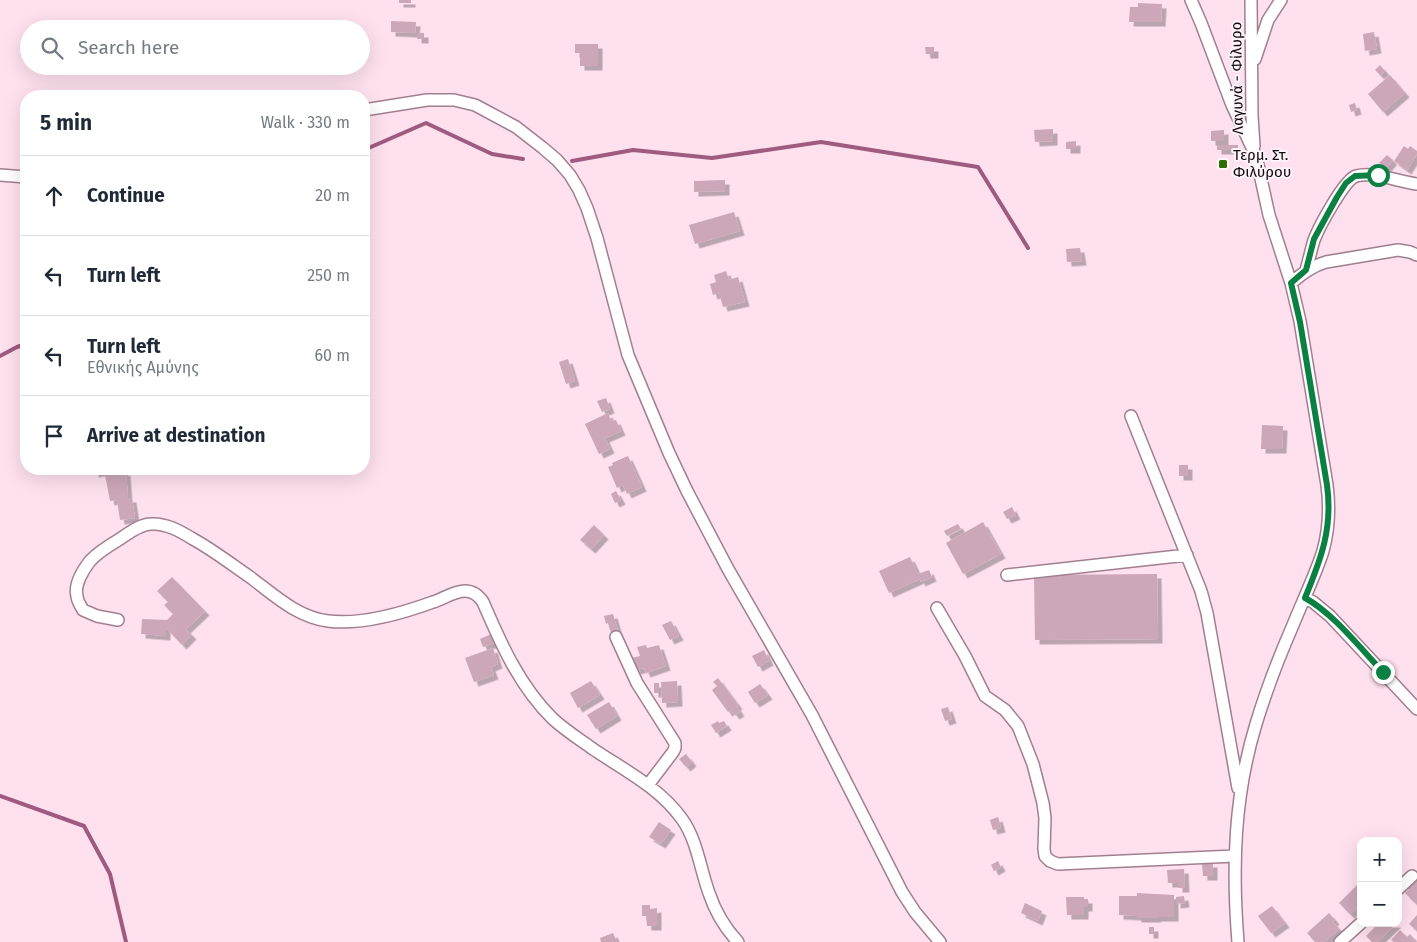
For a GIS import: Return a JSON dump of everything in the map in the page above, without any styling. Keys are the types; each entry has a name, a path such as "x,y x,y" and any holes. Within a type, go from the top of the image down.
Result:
{"street":[{"path":"1191,0 1232,105 1256,156 1269,215 1291,283 1300,322 1329,504 1326,542 1275,670 1256,724 1245,766 1236,823 1234,856 1238,942"},
{"name":"Λαγυνά - Φίλυρο","path":"1251,0 1253,134 1256,156"},
{"path":"1252,68 1268,20 1281,0"},
{"path":"370,109 427,100 454,100 475,105 516,127 557,160 570,174 587,208 597,238 628,355 687,491 728,569 812,715 902,892 915,912 940,942"},
{"path":"0,175 20,177"},
{"path":"1306,270 1314,239 1346,183 1355,176 1378,175 1417,184"},
{"path":"1291,283 1306,270 1326,262 1398,250 1417,255"},
{"path":"1131,416 1202,591 1240,798"},
{"path":"118,620 97,616 83,610 76,596 78,582 89,562 98,554 146,524 166,526 186,534 220,556 287,605 320,620 353,622 386,616 431,603 458,592 472,592 483,602 504,650 528,690 539,704 554,719 591,748 648,786 668,803 686,826 696,849 712,900 725,926 738,942"},
{"path":"1007,575 1187,555"},
{"path":"1305,598 1330,616 1417,709"},
{"path":"937,608 965,656 985,696 1005,710 1018,726 1033,764 1043,803 1045,818 1044,849 1045,856 1050,861 1058,864 1234,856"},
{"path":"616,637 637,683 675,743 673,752 648,786"},
{"path":"1402,885 1412,876"},
{"path":"1340,942 1357,927"}],"building":[{"path":"399,0 411,0 411,3 399,3"},
{"path":"1138,3 1162,4 1161,22 1129,22 1130,7 1138,7"},
{"path":"391,21 416,22 415,33 391,32"},
{"path":"1374,32 1377,49 1365,51 1363,34"},
{"path":"417,33 424,33 424,39 417,39"},
{"path":"575,44 598,44 598,66 580,66 580,53 575,53"},
{"path":"925,47 934,47 934,54 926,54"},
{"path":"1380,65 1385,71 1380,75 1375,70"},
{"path":"1390,75 1405,93 1383,112 1368,94"},
{"path":"1355,103 1357,110 1351,112 1349,105"},
{"path":"1053,129 1053,141 1035,142 1034,130"},
{"path":"1224,130 1224,141 1211,141 1211,131"},
{"path":"1076,141 1076,149 1066,149 1066,142"},
{"path":"1217,145 1238,145 1238,150 1217,150"},
{"path":"1404,146 1408,149 1410,146 1417,151 1407,170 1394,161"},
{"path":"1387,155 1393,160 1386,168 1379,163"},
{"path":"725,180 725,191 694,192 694,181"},
{"path":"734,212 740,231 695,244 689,225"},
{"path":"1080,248 1082,261 1067,262 1066,249"},
{"path":"726,271 729,280 738,277 745,302 723,307 719,293 713,295 710,284 716,282 714,275"},
{"path":"568,359 575,381 566,384 559,362"},
{"path":"606,398 610,409 602,412 597,401"},
{"path":"608,413 611,421 616,420 621,431 605,438 610,449 599,454 585,424"},
{"path":"1262,425 1283,426 1282,449 1261,449"},
{"path":"628,456 642,487 627,494 623,485 617,488 608,467 613,465 612,463"},
{"path":"1179,465 1188,465 1188,476 1179,476"},
{"path":"105,475 126,475 128,498 132,498 135,518 120,520 117,500 110,501"},
{"path":"616,491 621,500 615,503 611,494"},
{"path":"1012,507 1016,515 1007,519 1003,512"},
{"path":"983,522 1001,554 963,574 946,543"},
{"path":"958,524 961,529 947,536 944,531"},
{"path":"594,525 604,535 591,549 580,540"},
{"path":"910,557 918,574 929,570 932,577 921,582 920,579 889,593 879,571"},
{"path":"1157,574 1158,639 1035,640 1034,575"},
{"path":"172,577 205,611 186,629 192,635 182,645 166,628 166,636 141,634 142,619 167,620 173,614 164,605 168,602 157,591"},
{"path":"613,614 618,631 611,633 604,616"},
{"path":"671,621 679,636 670,640 662,625"},
{"path":"491,634 494,643 483,647 480,639"},
{"path":"646,645 647,648 659,645 666,666 646,673 644,668 636,670 632,658 640,656 637,647"},
{"path":"493,648 498,664 491,667 494,675 474,682 465,658"},
{"path":"764,650 769,661 758,667 752,656"},
{"path":"718,678 738,705 736,706 740,712 735,715 731,710 728,712 712,690 717,686 713,682"},
{"path":"591,681 600,695 578,708 570,693"},
{"path":"677,681 678,702 662,703 661,682"},
{"path":"654,683 659,683 659,693 654,693"},
{"path":"760,684 768,695 755,703 748,692"},
{"path":"609,702 617,716 596,729 587,715"},
{"path":"948,707 952,719 945,721 941,709"},
{"path":"718,721 719,723 724,721 727,726 716,733 711,725"},
{"path":"686,754 692,762 686,767 679,759"},
{"path":"998,817 1001,828 993,830 990,820"},
{"path":"659,822 671,830 661,844 649,837"},
{"path":"998,861 1001,867 994,871 991,865"},
{"path":"1202,863 1213,863 1213,876 1203,876"},
{"path":"1184,869 1185,888 1178,888 1178,883 1168,883 1167,870"},
{"path":"1417,873 1417,905 1405,893 1409,889 1405,885"},
{"path":"1357,885 1357,908 1350,914 1339,903"},
{"path":"1137,893 1174,895 1174,917 1137,918 1137,916 1119,915 1119,896 1137,896"},
{"path":"1184,896 1185,903 1176,904 1176,897"},
{"path":"1066,897 1084,897 1084,899 1088,899 1088,907 1084,907 1084,915 1067,915"},
{"path":"1025,903 1042,911 1038,921 1021,913"},
{"path":"642,905 650,905 650,909 657,908 657,926 647,926 646,916 642,916"},
{"path":"1272,906 1285,923 1271,933 1258,916"},
{"path":"1329,913 1339,929 1324,942 1315,942 1307,933"},
{"path":"1417,915 1417,931 1409,924"},
{"path":"1149,927 1154,927 1154,934 1149,934"},
{"path":"1375,927 1393,927 1377,942 1372,942 1366,936"},
{"path":"1400,930 1407,937 1410,934 1417,942 1394,942 1391,940"},
{"path":"613,933 617,942 601,942 600,938"}],"waterway":[{"path":"370,147 426,123 492,154 523,159"},
{"path":"572,161 633,150 712,158 821,142 978,167 1028,248"},
{"path":"0,356 20,346"},
{"path":"0,796 84,826 110,874 126,942"}],"place":[{"name":"Τερμ. Στ. Φιλύρου","path":"1223,164"}],"route":[{"path":"1378,175 1355,176 1346,183 1314,239 1306,270 1291,283 1300,322 1329,504 1326,542 1305,598 1330,616 1383,672"}]}
